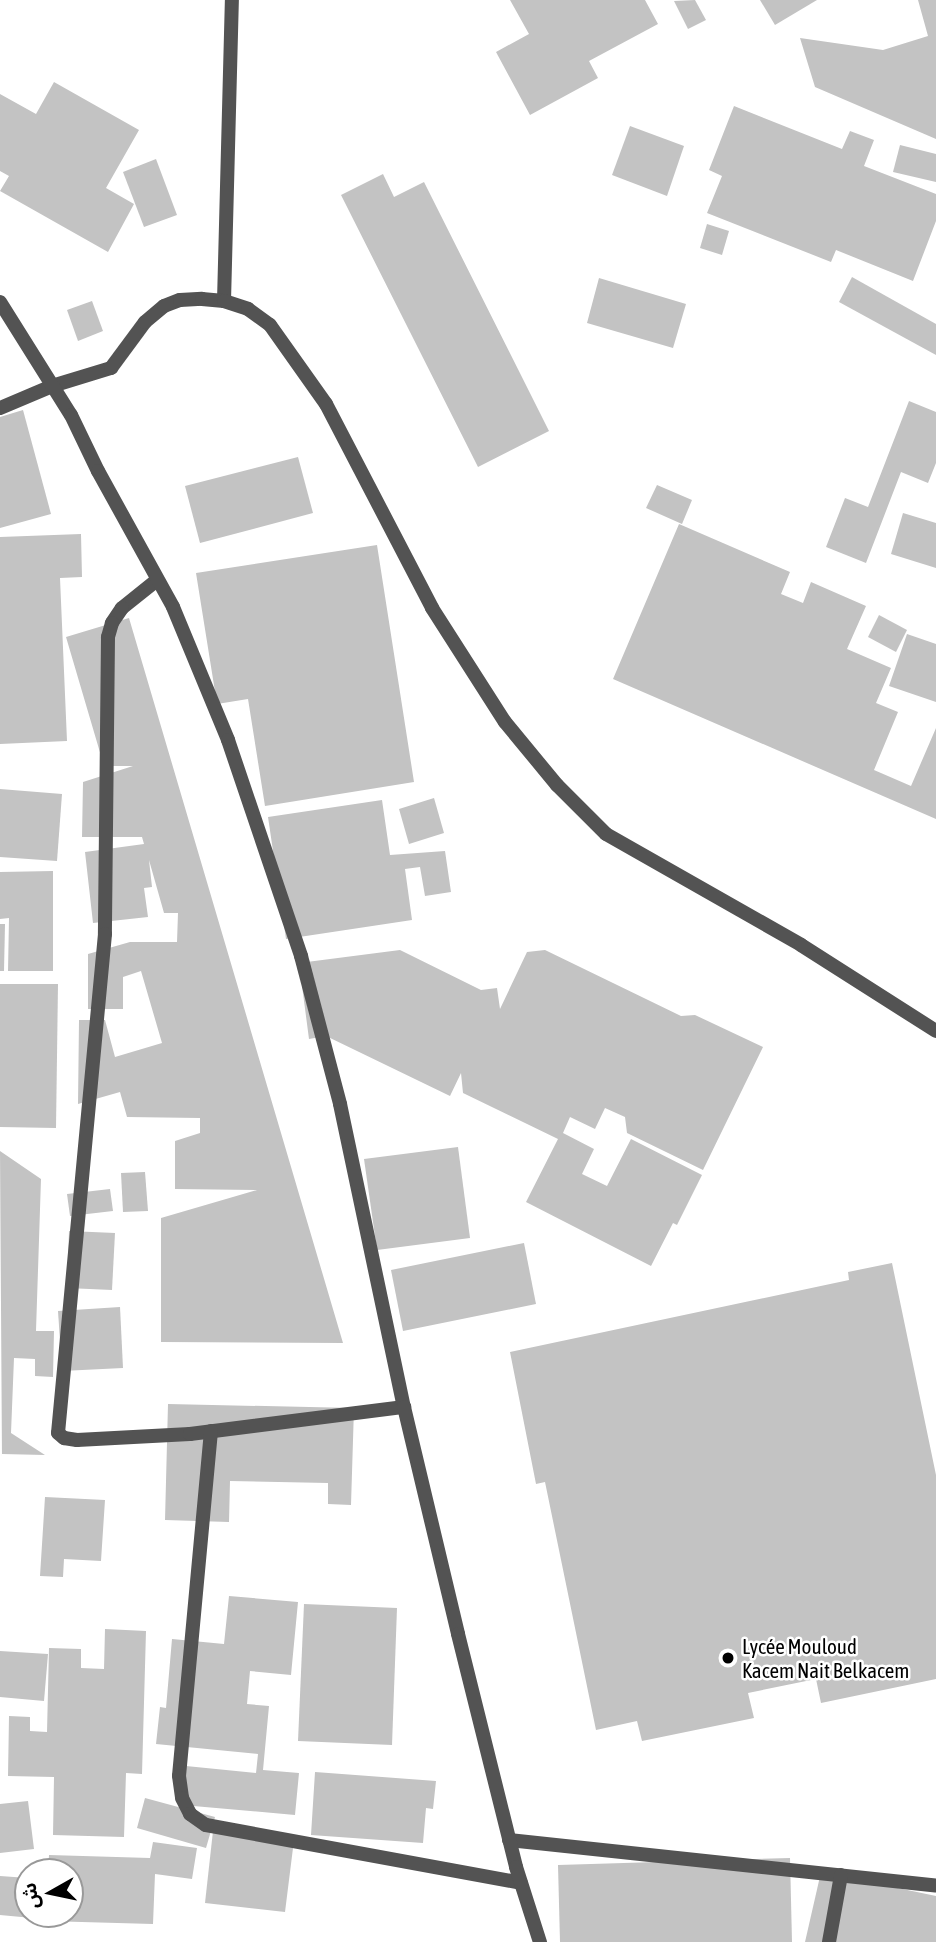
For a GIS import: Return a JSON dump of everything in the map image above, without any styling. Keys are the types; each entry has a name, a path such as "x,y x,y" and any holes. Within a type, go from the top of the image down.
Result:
{"street":[{"path":"224,301 232,0"},
{"path":"0,408 51,386 111,368 145,322 164,306 180,300 224,301 248,309 270,325 326,404 432,608 505,722 557,785 606,834 802,944 936,1031"},
{"path":"0,302 71,415 173,607 228,740 301,956 340,1104 404,1407 509,1840 540,1942"},
{"path":"157,580 122,608 112,623 108,637 105,934 58,1433 64,1438 77,1440 211,1431 404,1407"},
{"path":"211,1431 179,1776 182,1798 190,1814 206,1825 521,1883"},
{"path":"509,1840 936,1886"},
{"path":"829,1942 841,1875"}],"building":[{"path":"510,0 645,0 658,24 589,61 598,78 530,115 496,52 529,34"},
{"path":"695,0 706,20 688,29 674,1"},
{"path":"760,0 817,0 775,25"},
{"path":"918,0 936,0 936,139 815,87 800,38 883,50 928,36"},
{"path":"54,82 139,130 106,188 134,204 108,252 0,191 9,176 0,171 0,94 36,114"},
{"path":"734,106 842,149 850,131 874,140 864,166 936,194 936,221 913,281 836,250 831,262 707,213 722,176 709,170"},
{"path":"630,126 684,146 667,196 612,175"},
{"path":"900,145 936,154 936,182 893,172"},
{"path":"156,159 177,215 144,227 123,172"},
{"path":"383,174 394,197 424,182 549,431 478,467 341,195"},
{"path":"707,224 729,231 722,255 700,248"},
{"path":"852,277 936,324 936,355 839,302"},
{"path":"599,278 686,304 673,348 587,323"},
{"path":"92,301 103,331 78,341 67,310"},
{"path":"909,401 936,412 936,463 928,483 901,472 866,563 826,547 845,498 868,507"},
{"path":"23,410 51,514 0,528 0,417"},
{"path":"298,457 313,513 200,543 185,486"},
{"path":"657,485 692,500 682,524 646,508"},
{"path":"903,513 936,523 936,568 891,554"},
{"path":"679,524 790,572 781,594 803,603 811,582 866,606 847,649 891,668 876,703 898,712 874,770 911,786 936,728 936,819 613,679"},
{"path":"81,534 82,577 60,578 67,741 0,744 0,537"},
{"path":"377,545 414,782 265,806 248,699 217,704 196,573"},
{"path":"879,615 907,630 896,652 868,637"},
{"path":"129,618 343,1343 161,1342 161,1218 257,1190 175,1189 175,1141 200,1133 200,1118 127,1117 120,1092 78,1104 79,1020 105,1020 115,1057 162,1043 141,971 123,977 123,1009 88,1009 88,954 130,942 177,942 178,913 164,913 149,860 152,887 144,888 148,917 93,923 85,852 144,844 142,837 82,837 83,782 133,766 104,766 66,637"},
{"path":"907,634 936,644 936,702 889,686"},
{"path":"0,789 62,794 57,861 0,857"},
{"path":"434,798 444,833 409,844 399,809"},
{"path":"382,800 390,855 445,851 451,892 425,896 420,867 405,869 412,920 286,939 268,817"},
{"path":"53,871 53,971 8,971 9,918 0,919 0,872"},
{"path":"0,924 5,924 4,971 0,971"},
{"path":"400,950 481,990 497,988 500,1009 527,952 545,950 681,1016 695,1015 763,1047 703,1170 627,1133 625,1117 605,1108 595,1129 570,1117 563,1133 594,1149 582,1174 607,1186 631,1139 702,1175 677,1225 673,1223 651,1266 526,1202 558,1139 463,1093 461,1073 450,1096 326,1036 309,1039 299,963"},
{"path":"0,984 58,984 56,1128 0,1127"},
{"path":"458,1147 470,1238 377,1250 364,1159"},
{"path":"0,1151 41,1179 36,1331 54,1331 53,1377 35,1376 35,1359 14,1358 11,1433 45,1455 2,1454 2,1461"},
{"path":"145,1172 148,1211 123,1212 121,1173"},
{"path":"110,1189 113,1211 70,1216 67,1194"},
{"path":"69,1231 115,1233 112,1290 67,1288"},
{"path":"524,1243 536,1304 403,1331 391,1270"},
{"name":"Lycée Mouloud Kacem Nait Belkacem","path":"892,1263 936,1475 936,1679 821,1703 816,1679 748,1693 754,1718 642,1741 637,1721 596,1730 545,1482 536,1484 510,1352 849,1280 848,1272"},
{"path":"120,1307 123,1368 62,1371 58,1311"},
{"path":"168,1404 354,1408 351,1505 328,1504 328,1483 230,1481 229,1522 165,1520"},
{"path":"45,1497 105,1500 101,1561 64,1559 63,1577 40,1576"},
{"path":"229,1596 298,1602 291,1675 250,1671 247,1704 269,1706 263,1770 299,1773 295,1815 182,1805 186,1766 256,1773 258,1754 156,1744 160,1707 166,1708 172,1639 224,1644"},
{"path":"304,1604 397,1608 392,1745 298,1741"},
{"path":"105,1629 146,1631 142,1774 126,1773 124,1837 53,1835 54,1777 8,1776 9,1716 30,1717 30,1731 47,1732 49,1648 81,1649 81,1668 104,1669"},
{"path":"0,1651 48,1654 44,1701 0,1697"},
{"path":"315,1772 436,1781 433,1809 426,1808 423,1843 311,1835"},
{"path":"145,1798 215,1817 206,1848 137,1828"},
{"path":"28,1801 34,1849 0,1853 0,1804"},
{"path":"213,1831 294,1840 285,1912 205,1903"},
{"path":"153,1842 197,1848 192,1879 155,1874 153,1924 84,1922 84,1858 49,1858 49,1855 150,1858"},
{"path":"790,1858 792,1942 560,1942 558,1865"},
{"path":"821,1872 936,1896 936,1942 805,1942"},
{"path":"0,1876 14,1877 14,1916 0,1915"}],"place":[{"name":"Lycée Mouloud Kacem Nait Belkacem","path":"728,1658"}]}
